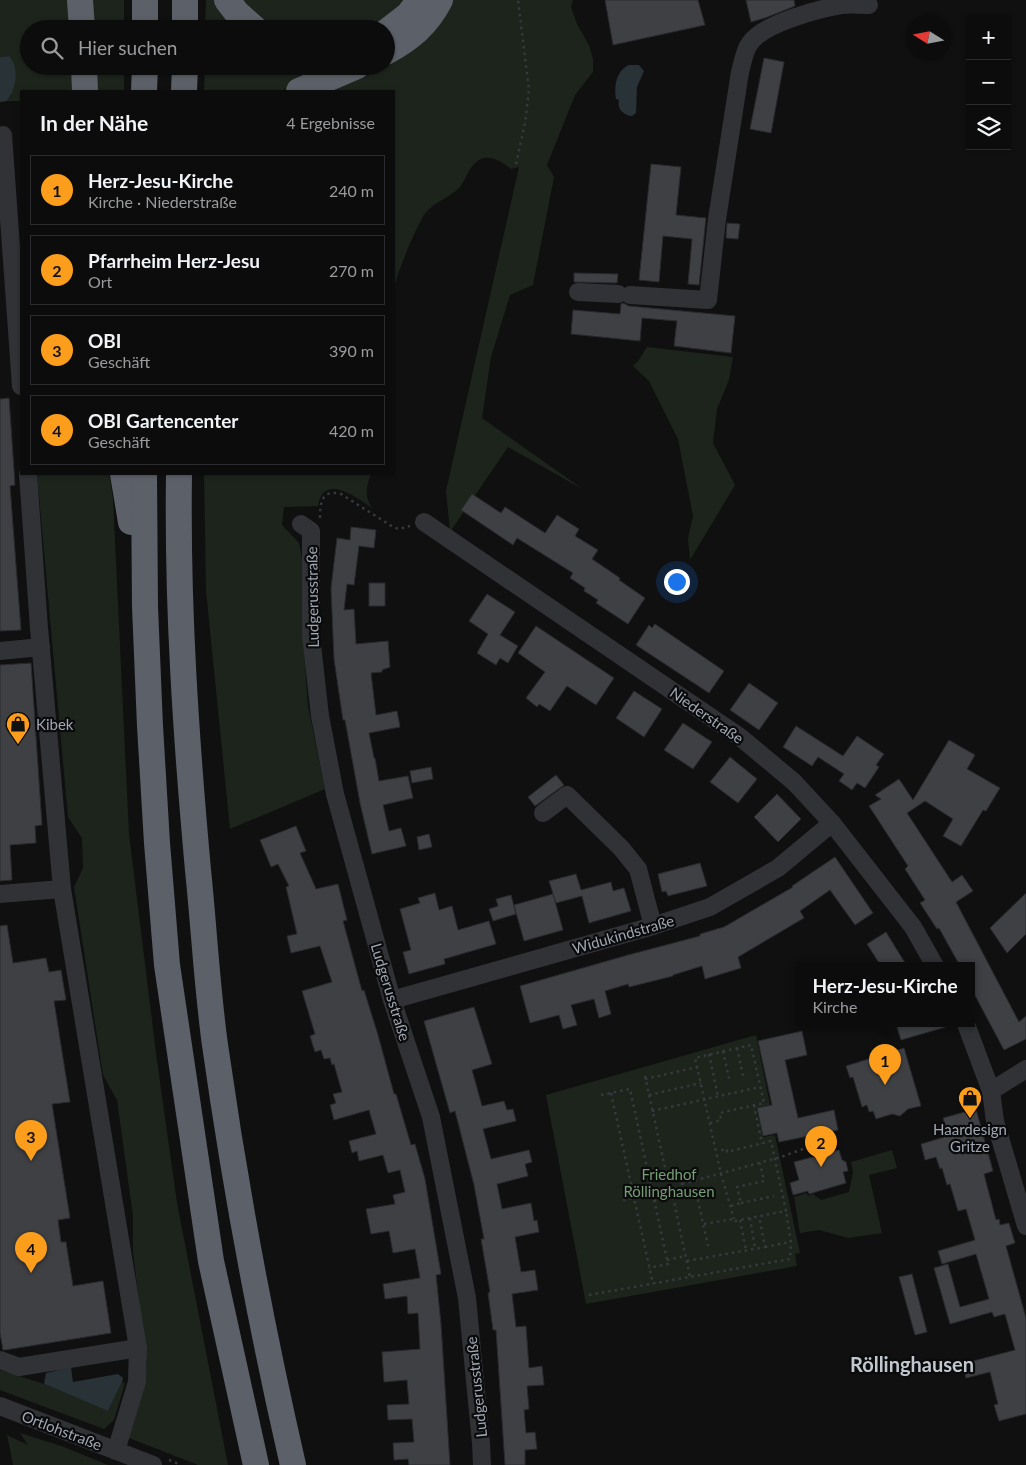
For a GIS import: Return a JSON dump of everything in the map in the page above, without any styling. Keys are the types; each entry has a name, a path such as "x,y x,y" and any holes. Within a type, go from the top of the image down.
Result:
{"highway":[{"path":"80,0 81,20"},
{"path":"145,0 145,20"},
{"path":"185,20 186,0"},
{"path":"227,0 245,20"},
{"path":"395,25 408,15 420,0"},
{"path":"395,46 416,33 430,17 440,0"},
{"path":"84,75 85,90"},
{"path":"144,90 145,75"},
{"path":"184,75 184,90"},
{"path":"301,90 335,75"},
{"path":"123,475 145,607"},
{"path":"144,475 145,607 156,833 167,965 211,1261 256,1465"},
{"path":"179,475 178,512 184,694 189,773 215,1043 249,1253 272,1374 292,1465"}],"street":[{"path":"578,292 708,300 717,219 740,72 744,55 750,42 760,33 784,21 811,12 843,5 869,5"},
{"path":"0,136 3,135 20,372"},
{"path":"28,475 62,890 138,1348 137,1382 116,1450"},
{"name":"Niederstraße","path":"424,522 740,737 794,782 832,823 913,927 933,962"},
{"name":"Ludgerusstraße","path":"306,527 310,636 320,716 335,794 392,1000 431,1118 467,1298 482,1465"},
{"path":"0,651 41,647"},
{"path":"544,813 567,795 621,848 638,869 653,926"},
{"name":"Widukindstraße","path":"392,1000 653,926 710,907 778,868 832,823"},
{"path":"0,894 62,890"},
{"path":"967,1027 991,1090 995,1121 1026,1226"},
{"path":"991,1090 1026,1069"},
{"path":"0,1360 19,1367 138,1348"},
{"name":"Ortlohstraße","path":"0,1406 153,1465"}],"path":[{"path":"516,164 526,116 529,90 518,0"},
{"path":"306,527 319,531 322,499 327,494 334,492 341,494 393,527 400,529 424,522"},
{"path":"710,1123 722,1120 720,1113 764,1103 751,1045 695,1058 698,1067 701,1083 705,1099 710,1123 722,1174 734,1219"},
{"path":"737,1048 744,1080"},
{"path":"723,1051 730,1083"},
{"path":"709,1054 718,1096"},
{"path":"667,1176 645,1077 698,1067"},
{"path":"649,1094 701,1083"},
{"path":"652,1111 760,1087"},
{"path":"601,1095 630,1089 668,1264 649,1268"},
{"path":"611,1093 653,1284"},
{"path":"754,1105 762,1144"},
{"path":"682,1184 760,1164 834,1138"},
{"path":"589,1295 790,1259 791,1242 771,1141 727,1152 726,1149 717,1151"},
{"path":"741,1203 737,1188 764,1181 760,1164"},
{"path":"650,1180 680,1174 685,1199 697,1196 708,1246"},
{"path":"623,1200 653,1194"},
{"path":"654,1201 684,1194"},
{"path":"731,1206 774,1196"},
{"path":"673,1197 690,1278"},
{"path":"704,1224 734,1219 735,1221 786,1212"},
{"path":"759,1216 765,1247"},
{"path":"750,1218 755,1248"},
{"path":"740,1220 746,1250"},
{"path":"687,1261 791,1242"},
{"path":"667,1260 686,1256"}],"green space":[{"path":"0,0 69,0 71,20 20,20 20,75 74,75 74,90 20,90 20,101 7,101 11,96 9,56 0,57"},
{"path":"88,0 124,0 124,20 89,20"},
{"path":"206,0 215,0 234,20 205,20"},
{"path":"240,0 407,0 385,20 259,20"},
{"path":"452,0 573,0 571,7 577,24 589,45 593,59 593,72 575,95 547,165 554,177 533,285 510,295 491,357 482,418 584,490 508,447 450,532 446,491 519,167 511,169 498,160 488,158 483,158 474,164 460,187 426,212 402,262 395,283 395,90 331,90 368,75 395,75 395,62 402,57"},
{"path":"90,75 124,75 124,90 91,90"},
{"path":"205,75 310,75 283,90 204,90"},
{"path":"647,347 733,357 729,380 717,409 713,443 735,485 690,560 688,538 693,516 678,439 649,381 633,366"},
{"path":"37,475 109,475 113,499 129,834 177,1203 228,1465 198,1465 129,1438 145,1386 147,1363 133,1253 133,1216 117,1100 103,1075 74,887 83,868 82,838 68,817"},
{"path":"204,475 371,475 367,492 368,500 373,509 350,494 334,489 327,491 321,496 318,506 284,507 282,525 299,543 303,565 302,623 308,706 325,789 230,829 206,591"},
{"name":"Friedhof Röllinghausen","path":"756,1035 770,1105 756,1108 763,1137 775,1135 800,1253 795,1254 797,1266 586,1304 546,1095"},
{"path":"892,1150 897,1168 869,1175 882,1233 848,1238 819,1230 800,1233 794,1197 807,1193 808,1196 813,1194 821,1200 849,1192 853,1172 851,1162"},
{"path":"0,1370 44,1384 108,1411 122,1382 125,1383 114,1420 104,1429 0,1390"},
{"path":"20,1433 64,1447 108,1465 13,1465 7,1435 28,1445"}],"shaded area":[{"path":"9,56 15,66 16,78 13,91 7,101 0,102 0,57"},
{"path":"629,65 639,65 644,71 637,87 636,113 632,116 621,111 619,100 616,99 615,94 617,79 621,71"},
{"path":"71,1367 73,1382 118,1374 123,1378 108,1411 44,1384 46,1373"}],"building":[{"path":"605,0 698,0 705,25 613,45"},
{"path":"746,0 794,0 795,6 751,22"},
{"path":"764,58 784,62 771,133 750,129"},
{"path":"651,164 681,167 676,215 706,218 699,285 688,284 692,239 663,236 659,282 639,280"},
{"path":"727,223 740,224 738,239 726,238"},
{"path":"574,273 618,274 617,283 574,282"},
{"path":"621,304 629,306 735,316 731,353 674,346 677,321 642,318 640,341 571,334 573,310 620,314"},
{"path":"9,398 15,485 10,486 21,630 0,631 0,399"},
{"path":"472,494 501,513 505,507 545,533 557,515 579,529 575,536 598,550 592,559 645,598 628,624 596,603 598,600 584,591 585,588 570,578 573,573 517,538 513,545 461,510"},
{"path":"351,527 376,530 374,548 359,546 354,585 347,584 344,610 354,609 356,644 388,641 390,667 382,670 382,672 371,673 376,715 397,711 400,727 369,733 379,781 408,776 413,798 383,805 389,831 401,828 406,846 372,854 360,803 345,720 343,720 334,659 331,588 337,538 350,540"},
{"path":"369,583 385,583 385,606 369,606"},
{"path":"487,594 515,612 500,635 518,646 508,663 500,658 496,665 477,653 488,634 469,621"},
{"path":"655,624 724,671 709,693 636,645 649,625 652,628"},
{"path":"536,626 614,678 596,705 567,686 550,711 539,704 537,707 526,698 545,672 518,653"},
{"name":"Kibek","path":"31,663 42,825 35,826 36,843 10,845 12,880 0,881 0,665"},
{"path":"749,683 778,703 759,730 730,710"},
{"path":"634,691 662,709 644,737 616,718"},
{"path":"683,723 712,742 693,769 664,750"},
{"path":"796,726 843,756 857,736 884,754 876,765 879,767 865,788 857,783 852,790 839,781 844,774 818,757 812,766 783,747"},
{"path":"949,740 975,755 967,769 1000,788 986,811 983,810 961,846 943,836 953,819 925,801 907,813 952,882 962,875 973,891 956,902 1019,1022 1026,1016 1026,1039 1004,1050 975,996 975,962 958,962 939,928 937,929 920,903 925,900 905,869 908,866 869,806 881,799 875,795 899,779 913,800"},
{"path":"730,757 757,779 738,803 710,782"},
{"path":"431,767 433,779 412,783 410,771"},
{"path":"556,775 564,785 535,806 528,797"},
{"path":"777,794 801,819 778,842 754,817"},
{"path":"296,826 306,851 300,853 316,889 338,884 347,920 343,921 362,991 364,990 411,1145 415,1144 425,1179 441,1274 436,1275 450,1465 409,1465 408,1459 394,1460 393,1443 414,1442 412,1419 388,1420 387,1405 409,1404 407,1380 384,1382 382,1352 420,1349 418,1313 408,1314 407,1296 385,1299 383,1284 420,1278 415,1249 393,1253 389,1231 371,1234 366,1209 395,1204 393,1195 405,1192 400,1170 388,1173 383,1155 359,1161 357,1151 352,1153 349,1141 376,1134 369,1110 334,1120 330,1105 336,1103 333,1094 342,1092 334,1064 332,1065 330,1058 324,1059 321,1050 315,1052 310,1036 315,1034 302,991 332,982 320,946 291,953 287,936 297,934 286,887 289,886 278,864 271,867 260,840"},
{"path":"429,834 432,847 419,850 417,837"},
{"path":"835,857 873,913 855,925 830,890 800,911 804,918 738,957 741,968 705,979 702,966 673,976 629,987 628,984 605,991 611,1014 599,1018 594,999 571,1005 577,1025 563,1029 559,1015 530,1023 520,986 700,936 700,934 724,927 793,887"},
{"path":"700,863 707,886 668,896 666,891 662,892 658,874"},
{"path":"576,874 581,890 611,882 613,891 624,888 631,911 589,923 582,896 556,903 549,881"},
{"path":"435,893 439,910 452,906 458,930 489,921 496,944 444,959 445,964 409,974 403,952 411,950 400,909 420,903 418,898"},
{"path":"1026,893 1026,934 1007,953 990,928"},
{"path":"553,894 563,930 524,941 514,905"},
{"path":"511,895 516,914 493,921 489,909 498,906 496,899"},
{"path":"7,925 13,963 46,958 49,972 61,970 66,1000 54,1001 70,1102 52,1104 70,1218 58,1220 61,1242 66,1242 73,1286 103,1281 111,1333 3,1350 0,1333 0,926"},
{"path":"886,932 905,962 878,962 867,944"},
{"path":"474,1007 492,1064 472,1070 482,1106 504,1101 507,1110 513,1109 516,1121 483,1129 491,1159 529,1150 532,1162 525,1164 528,1176 497,1184 502,1209 531,1203 534,1221 537,1220 539,1232 515,1237 521,1272 535,1270 538,1290 512,1294 516,1327 526,1326 529,1368 542,1366 544,1385 527,1386 529,1409 524,1410 526,1433 535,1432 537,1449 525,1450 525,1465 505,1465 496,1330 493,1330 488,1293 490,1292 481,1239 484,1239 474,1185 455,1111 450,1113 424,1021"},
{"path":"897,1027 946,1027 901,1040"},
{"path":"802,1031 807,1055 785,1060 798,1118 834,1110 838,1130 779,1142 777,1133 763,1136 757,1108 772,1105 758,1041"},
{"path":"904,1048 921,1106 908,1109 900,1116 892,1114 876,1119 873,1111 869,1112 867,1105 862,1107 853,1077 850,1078 846,1066"},
{"path":"976,1109 993,1171 984,1174 996,1220 999,1219 1000,1225 1009,1223 1015,1243 1006,1246 1026,1318 1026,1414 999,1421 994,1405 998,1404 990,1372 966,1378 962,1364 1015,1350 1005,1314 994,1317 992,1312 950,1324 934,1268 948,1264 960,1307 989,1299 976,1254 942,1264 938,1251 975,1240 966,1209 958,1211 950,1184 947,1185 942,1168 940,1169 936,1157 925,1160 921,1144 948,1136 943,1118"},
{"path":"839,1150 842,1160 846,1162 848,1171 843,1172 846,1183 809,1194 808,1191 793,1195 790,1183 799,1180 794,1162"},
{"path":"912,1274 927,1332 915,1335 899,1277"}],"place":[{"name":"Kibek","path":"18,745"},
{"name":"Herz-Jesu-Kirche","path":"885,1085"},
{"name":"Haardesign Gritze","path":"970,1119"},
{"name":"OBI","path":"31,1161"},
{"name":"Pfarrheim Herz-Jesu","path":"821,1167"},
{"name":"OBI Gartencenter","path":"31,1273"}],"district":[{"name":"Röllinghausen","path":"912,1364"}]}
